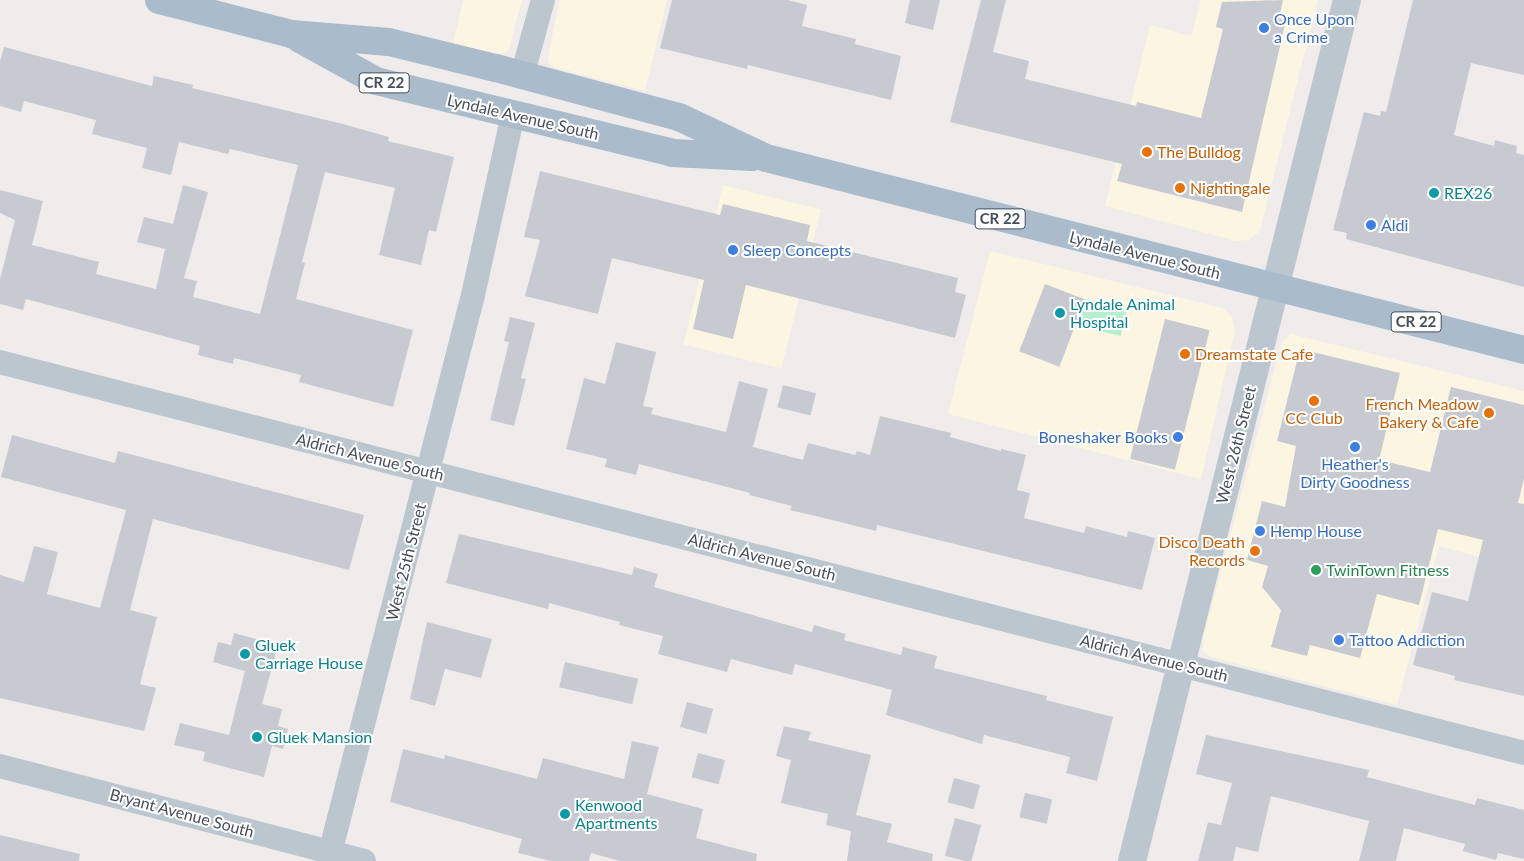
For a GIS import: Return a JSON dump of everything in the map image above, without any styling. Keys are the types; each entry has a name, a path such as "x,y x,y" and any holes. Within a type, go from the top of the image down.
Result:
{"main road":[{"name":"Lyndale Avenue South","path":"159,0 291,34 389,42 522,76 678,117 766,158 1524,350"},
{"name":"Lyndale Avenue South","path":"291,34 376,81 673,154 766,158"}],"street":[{"path":"522,76 543,0"},
{"name":"West 26th Street","path":"1132,861 1347,0"},
{"name":"West 25th Street","path":"329,856 429,472 513,114"},
{"name":"Aldrich Avenue South","path":"0,362 1524,752"},
{"name":"Bryant Avenue South","path":"0,766 329,856 364,861"}],"shaded area":[{"path":"463,0 522,0 509,50 499,55 453,44"},
{"path":"560,0 667,0 645,91 553,67 548,61 549,51"},
{"path":"1201,0 1318,0 1260,231 1249,240 1236,241 1105,206 1150,25 1191,36"},
{"path":"723,185 821,209 781,369 683,344"},
{"path":"990,251 1223,308 1232,317 1235,330 1201,479 948,414"},
{"path":"1291,334 1524,391 1524,569 1439,546 1397,705 1211,657 1203,651 1203,638 1282,342"}],"green space":[{"path":"1085,299 1127,309 1121,336 1079,326"}],"building":[{"path":"672,0 788,0 807,5 802,26 856,39 855,44 901,56 891,100 748,65 747,69 660,48"},
{"path":"910,0 940,0 933,30 905,23"},
{"path":"981,0 1006,0 993,52 1029,61 1025,79 1136,106 1137,102 1201,118 1223,29 1216,27 1222,2 1283,0 1279,18 1286,20 1242,212 1117,181 1122,164 950,122"},
{"name":"REX26","path":"1413,0 1524,0 1524,75 1471,63 1454,135 1494,146 1495,140 1517,146 1516,153 1524,155 1524,287 1346,239 1347,233 1333,230 1364,112 1380,116 1381,111 1386,112"},
{"path":"4,47 152,86 154,76 193,85 192,88 343,124 389,137 388,141 454,157 436,232 429,230 421,265 379,255 395,188 325,172 302,262 305,263 296,299 413,330 393,407 299,382 301,375 234,358 233,364 198,355 200,346 26,299 23,310 0,304 0,279 15,220 0,213 0,190 43,201 32,245 99,262 96,274 156,289 165,249 137,242 144,217 173,224 183,185 208,192 184,278 197,281 193,297 260,314 298,165 230,149 228,154 179,142 171,175 142,168 147,148 92,134 96,120 24,101 21,112 0,106 0,61"},
{"path":"540,171 720,215 723,204 810,225 807,241 958,278 955,292 966,295 955,338 746,285 733,339 693,329 704,280 612,258 598,314 525,296 540,240 524,237"},
{"name":"Lyndale Animal Hospital","path":"1045,284 1085,299 1059,367 1019,351"},
{"path":"510,317 535,323 521,378 526,379 514,426 490,420 509,342 504,341"},
{"path":"1165,319 1210,330 1175,470 1130,459"},
{"path":"616,342 656,352 643,406 653,408 651,414 726,432 739,381 768,389 753,447 803,460 808,443 855,455 857,451 870,455 880,416 951,433 950,437 1001,451 1001,449 1026,455 1017,490 1030,493 1024,518 1084,533 1086,526 1127,537 1128,531 1155,538 1142,590 877,525 876,531 790,510 792,506 749,495 750,493 639,464 636,475 605,467 607,459 566,449 584,378 605,384"},
{"path":"1300,349 1400,373 1379,460 1430,472 1451,387 1524,405 1524,479 1518,503 1524,504 1524,696 1454,680 1455,676 1413,665 1432,592 1468,601 1483,540 1438,529 1419,605 1377,594 1360,658 1310,645 1307,656 1271,647 1281,610 1262,587 1268,566 1247,560 1262,501 1285,507 1296,446 1277,441"},
{"path":"783,385 816,393 810,416 777,407"},
{"path":"12,435 115,463 118,451 364,515 349,570 153,519 130,610 157,617 140,684 156,688 144,731 0,698 0,575 24,582 34,546 58,552 47,594 100,608 126,510 1,477"},
{"path":"459,534 632,575 634,567 658,574 654,587 812,632 814,625 846,634 844,640 901,655 903,647 937,656 934,668 1047,696 1046,700 1113,717 1097,781 1066,773 1070,757 984,735 982,744 886,715 892,690 795,664 792,675 731,659 727,672 658,654 663,636 619,625 620,622 549,603 548,609 446,583"},
{"path":"427,622 492,639 481,678 445,669 435,706 410,699"},
{"path":"234,633 278,645 262,704 282,709 278,726 288,729 283,749 272,746 264,777 203,761 205,752 174,745 180,723 229,735 245,671 213,662 218,642 231,645"},
{"path":"565,662 638,679 632,704 559,687"},
{"path":"687,702 713,709 706,734 680,727"},
{"path":"784,726 811,732 808,740 871,755 856,815 892,824 887,842 933,854 932,861 847,861 851,831 826,825 828,814 781,803 791,760 776,756"},
{"path":"1206,735 1369,770 1367,777 1475,805 1477,798 1524,810 1524,859 1498,853 1496,860 1463,851 1465,844 1404,828 1396,861 1359,861 1369,821 1271,796 1258,852 1236,847 1233,861 1198,861 1208,822 1221,825 1232,783 1196,774"},
{"path":"632,741 659,747 647,794 703,809 696,838 757,854 756,861 620,861 591,853 589,861 551,861 518,853 522,839 390,802 403,749 444,759 445,755 537,779 543,758 624,779"},
{"path":"698,753 725,760 719,784 692,777"},
{"path":"954,778 980,785 974,809 948,802"},
{"path":"1025,793 1052,799 1047,824 1019,817"},
{"path":"955,818 981,825 971,861 945,856"},
{"path":"0,835 80,854 79,861 0,861"}],"place":[{"name":"Once Upon a Crime","path":"1264,28"},
{"name":"The Bulldog","path":"1147,152"},
{"name":"Nightingale","path":"1180,188"},
{"name":"REX26","path":"1434,193"},
{"name":"Aldi","path":"1371,225"},
{"name":"Sleep Concepts","path":"733,250"},
{"name":"Lyndale Animal Hospital","path":"1060,313"},
{"name":"Dreamstate Cafe","path":"1185,354"},
{"name":"CC Club","path":"1314,401"},
{"name":"French Meadow Bakery & Cafe","path":"1489,413"},
{"name":"Boneshaker Books","path":"1178,437"},
{"name":"Heather's Dirty Goodness","path":"1355,447"},
{"name":"Hemp House","path":"1260,531"},
{"name":"Disco Death Records","path":"1255,551"},
{"name":"TwinTown Fitness","path":"1316,570"},
{"name":"Tattoo Addiction","path":"1339,640"},
{"name":"Gluek Carriage House","path":"245,654"},
{"name":"Gluek Mansion","path":"257,737"},
{"name":"Kenwood Apartments","path":"565,814"}]}
